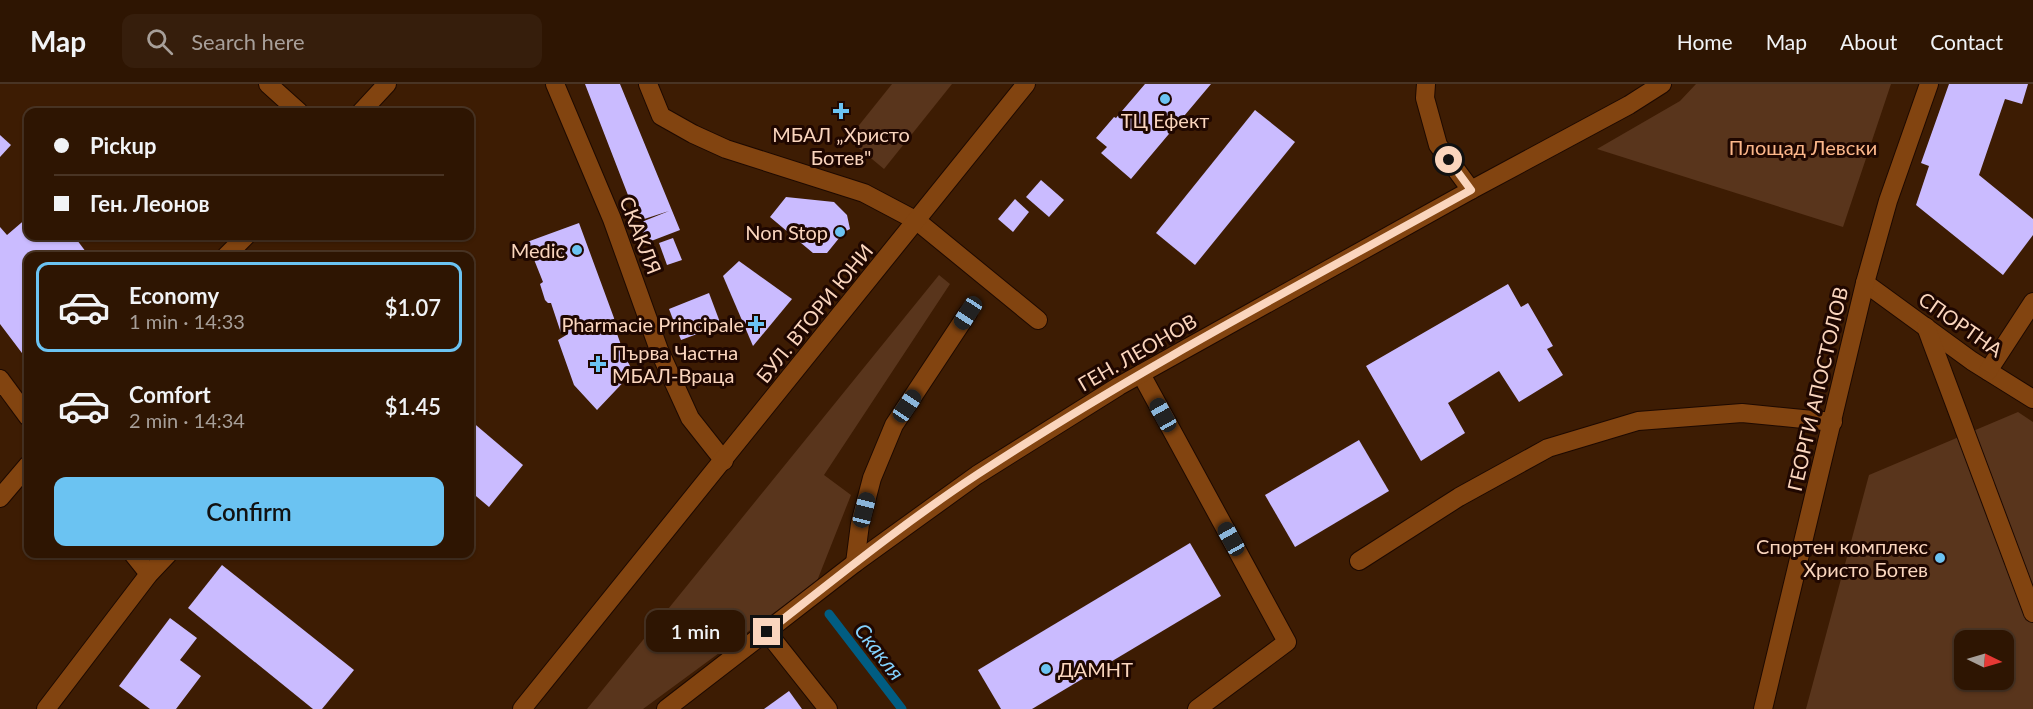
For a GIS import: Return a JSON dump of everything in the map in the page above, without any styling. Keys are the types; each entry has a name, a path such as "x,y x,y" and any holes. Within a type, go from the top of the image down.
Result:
{"street":[{"path":"268,84 295,108"},
{"path":"365,108 387,84"},
{"name":"СКАКЛЯ","path":"555,84 612,219 659,350 690,418 724,461"},
{"path":"648,84 661,116 693,134 726,148 864,193 917,221 1038,320"},
{"name":"БУЛ. ВТОРИ ЮНИ","path":"522,709 1026,84"},
{"path":"1426,84 1425,98 1438,145 1471,190"},
{"name":"ГЕН. ЛЕОНОВ","path":"666,709 855,563 977,475 1141,374 1471,190 1629,105 1662,84"},
{"name":"ГЕОРГИ АПОСТОЛОВ","path":"1763,709 1865,283 1888,201 1929,84"},
{"path":"230,252 242,240"},
{"name":"СПОРТНА","path":"1865,283 1988,371 2033,399"},
{"path":"1988,371 2033,302"},
{"path":"855,563 860,524 872,478 894,425 968,313"},
{"path":"1926,327 2033,613"},
{"path":"1141,374 1287,642 1197,709"},
{"path":"0,379 24,412"},
{"path":"1359,561 1459,497 1548,448 1638,421 1742,413 1833,422"},
{"path":"0,498 24,470"},
{"path":"136,558 149,574"},
{"path":"46,709 149,574 164,558"},
{"path":"767,632 828,709"}],"green space":[{"path":"892,84 952,84 884,169 848,139"},
{"name":"Площад Левски","path":"1696,84 1891,84 1843,227 1597,149 1680,101"},
{"path":"939,275 950,284 824,475 851,495 817,581 643,709 587,709"},
{"name":"Спортен комплекс Христо Ботев","path":"2018,412 2033,422 2033,709 1806,709 1869,475"}],"building":[{"path":"585,84 620,84 680,230 646,243 639,223 669,211 638,221"},
{"path":"1145,84 1211,84 1131,179 1101,153 1107,147 1096,138"},
{"path":"1949,84 2028,84 2022,104 2005,99 1979,175 2033,219 2033,235 2003,275 1916,205 1929,166 1921,163"},
{"path":"1255,110 1295,142 1195,265 1156,233"},
{"path":"0,135 11,145 0,157"},
{"path":"1041,180 1064,200 1049,217 1026,197"},
{"path":"786,197 834,202 847,215 850,229 844,232 827,253 813,253 770,217"},
{"path":"1015,199 1029,212 1013,232 998,219"},
{"path":"24,220 24,240 77,240 86,252 24,252 24,356 0,324 0,227 7,235"},
{"path":"579,223 614,318 625,356 633,372 597,410 574,385 558,340 568,334 567,331 561,333 551,303 545,300 540,284 543,282 527,242"},
{"path":"673,238 682,260 667,265 659,243"},
{"path":"739,261 792,299 753,346 723,276"},
{"path":"1508,284 1521,307 1528,303 1553,346 1547,349 1563,375 1519,402 1499,371 1448,403 1465,433 1421,461 1366,366"},
{"path":"709,293 721,325 681,340 669,309"},
{"path":"474,423 523,465 489,507 474,494"},
{"path":"1359,440 1389,491 1295,547 1265,495"},
{"path":"1190,543 1221,596 1032,709 1001,709 978,670"},
{"path":"222,565 354,670 322,709 313,709 188,608"},
{"path":"170,618 197,638 180,660 201,676 176,709 150,709 119,686"},
{"path":"789,691 802,709 764,709"}],"waterway":[{"name":"Скакля","path":"829,614 902,709"}],"place":[{"name":"ТЦ Ефект","path":"1165,99"},
{"name":"МБАЛ „Христо Ботев\"","path":"841,111"},
{"name":"Non Stop","path":"840,232"},
{"name":"Medic","path":"577,250"},
{"name":"Pharmacie Principale","path":"756,324"},
{"name":"Първа Частна МБАЛ-Враца","path":"598,364"},
{"name":"Спортен комплекс Христо Ботев","path":"1940,558"},
{"name":"ДАМНТ","path":"1046,669"}],"route":[{"path":"767,632 855,563 997,462 1119,386 1471,190 1449,160"}]}
